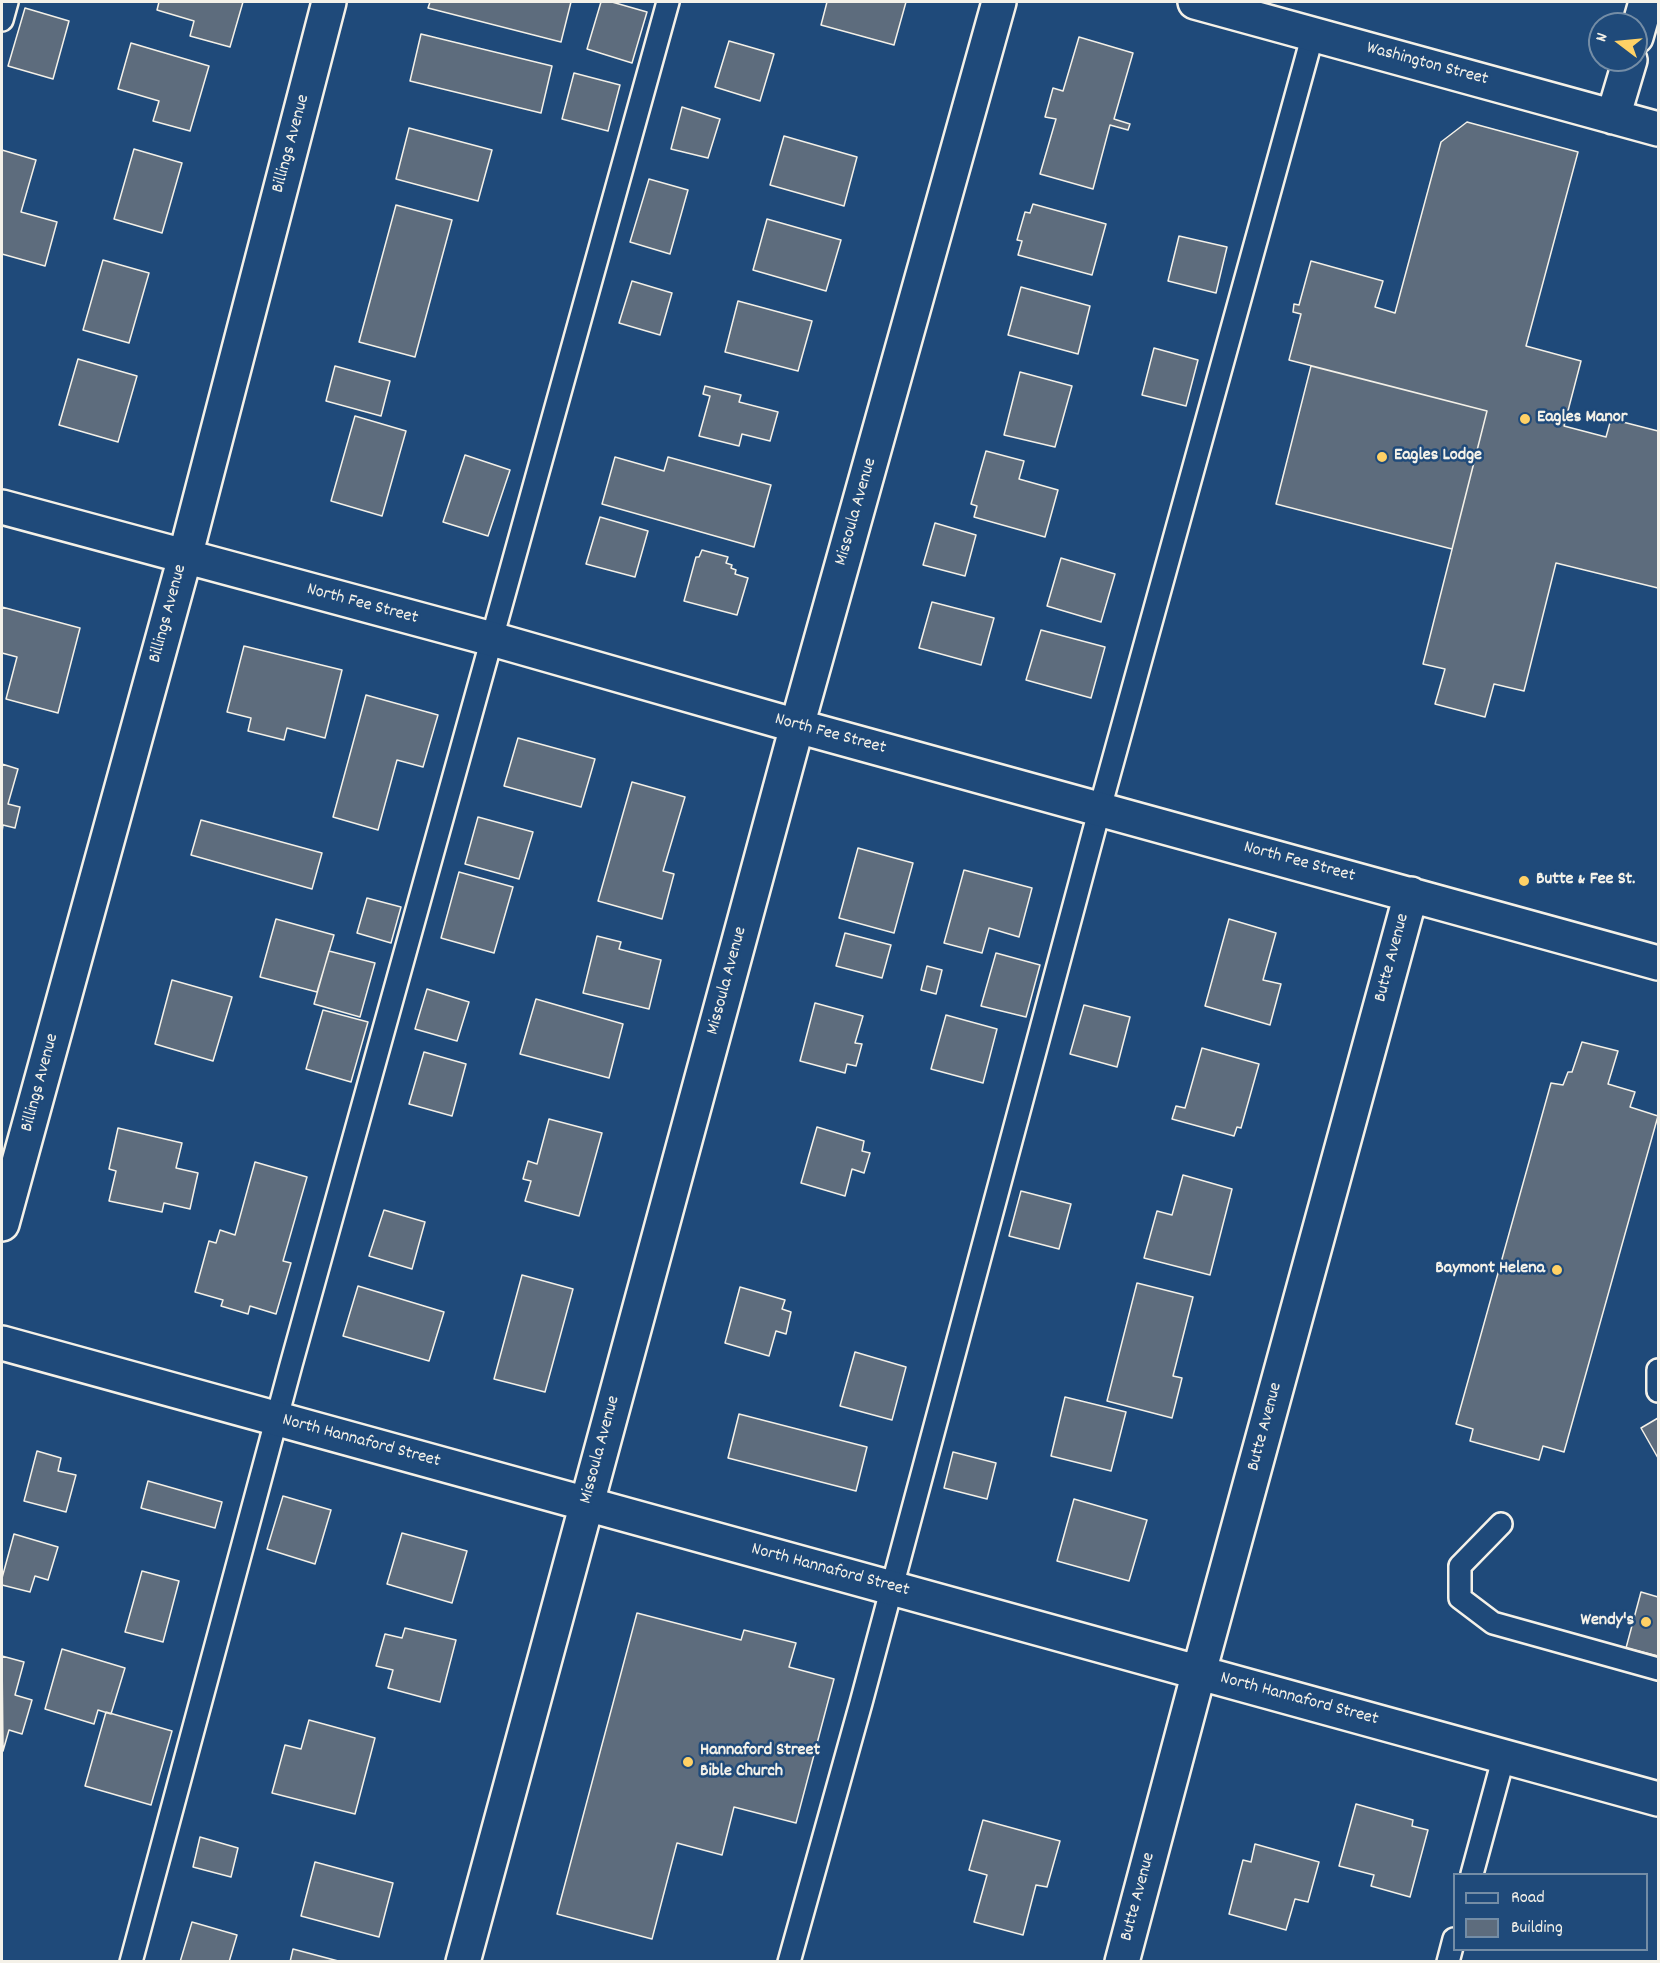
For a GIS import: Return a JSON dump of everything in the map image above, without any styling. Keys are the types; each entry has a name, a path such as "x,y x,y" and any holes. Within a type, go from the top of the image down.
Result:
{"street":[{"name":"Billings Avenue","path":"2,1224 185,557 329,2"},
{"name":"Missoula Avenue","path":"463,1962 797,726 999,2"},
{"name":"Washington Street","path":"1195,2 1659,129"},
{"path":"1613,117 1626,72"},
{"name":"North Fee Street","path":"2,507 492,639 797,726 1659,963"},
{"name":"Butte Avenue","path":"1122,1962 1411,894"},
{"name":"North Hannaford Street","path":"2,1343 1659,1799"}],"lane":[{"path":"2,20 7,2"},
{"path":"131,1962 277,1419 668,2"},
{"path":"789,1962 1100,808 1313,34"},
{"path":"1659,1370 1659,1391"},
{"path":"1501,1524 1460,1566 1460,1598 1493,1623 1659,1669"},
{"path":"1473,1873 1504,1756"},
{"path":"1448,1962 1453,1946"}],"building":[{"path":"159,2 243,2 230,47 190,36 194,21 157,10"},
{"path":"430,2 571,2 561,42 428,8"},
{"path":"601,2 612,2 647,12 632,63 587,49"},
{"path":"827,2 906,2 894,45 821,25"},
{"path":"25,8 69,21 53,79 8,66"},
{"path":"421,34 552,66 541,113 410,81"},
{"path":"1079,37 1133,53 1114,119 1130,124 1128,130 1110,125 1093,189 1040,174 1056,119 1045,117 1053,88 1063,91"},
{"path":"729,41 774,54 760,101 715,87"},
{"path":"131,43 209,66 190,131 153,121 159,101 118,89"},
{"path":"574,73 620,85 608,131 562,119"},
{"path":"682,107 720,119 708,158 671,149"},
{"name":"Eagles Manor","path":"1467,122 1578,152 1526,346 1581,361 1564,426 1606,437 1611,419 1658,431 1658,588 1556,563 1524,691 1494,684 1485,717 1435,704 1445,669 1423,664 1487,411 1289,360 1301,314 1293,312 1294,304 1299,305 1311,261 1383,281 1375,307 1395,313 1441,142"},
{"path":"409,128 492,150 478,201 396,179"},
{"path":"784,136 857,157 844,206 770,185"},
{"path":"134,149 182,163 162,233 114,219"},
{"path":"2,150 36,160 21,212 57,222 45,266 2,254"},
{"path":"649,179 688,190 670,254 630,242"},
{"path":"1033,204 1106,224 1092,275 1018,255 1022,241 1017,240 1025,212 1030,213"},
{"path":"396,205 452,220 415,357 359,342"},
{"path":"767,219 841,240 826,291 753,270"},
{"path":"1179,236 1227,247 1216,293 1168,281"},
{"path":"103,260 149,273 129,343 83,330"},
{"path":"632,281 672,293 660,335 619,323"},
{"path":"1021,287 1090,306 1078,354 1008,335"},
{"path":"738,301 812,321 798,371 725,352"},
{"path":"1154,348 1198,360 1186,406 1142,395"},
{"path":"78,359 137,376 118,442 59,425"},
{"path":"335,366 390,381 381,416 326,401"},
{"name":"Eagles Lodge","path":"1311,366 1487,411 1452,549 1276,504"},
{"path":"1020,372 1072,386 1055,447 1004,435"},
{"path":"705,386 741,395 739,402 778,412 770,441 742,434 739,446 699,436 710,396 703,394"},
{"path":"355,416 406,431 382,516 331,501"},
{"path":"986,451 1024,461 1019,479 1058,490 1045,537 974,517 977,506 971,504"},
{"path":"465,455 510,470 488,536 443,522"},
{"path":"615,457 664,471 668,457 771,485 754,547 602,504"},
{"path":"600,517 648,531 635,577 586,564"},
{"path":"935,523 976,535 965,576 923,565"},
{"path":"702,550 728,557 726,563 732,565 731,568 736,570 735,574 748,578 737,615 684,601 696,557 699,557"},
{"path":"1061,558 1115,574 1101,622 1047,606"},
{"path":"932,602 994,618 981,665 919,648"},
{"path":"2,607 80,628 58,713 6,699 17,657 2,653"},
{"path":"1041,630 1105,647 1091,698 1026,680"},
{"path":"244,646 342,670 325,738 287,728 284,740 248,731 251,718 227,712"},
{"path":"366,695 438,715 423,767 397,760 378,830 333,817"},
{"path":"518,738 595,759 581,807 504,786"},
{"path":"2,764 18,769 8,804 20,807 15,828 3,825 2,832"},
{"path":"632,782 685,797 663,871 674,874 662,919 598,901"},
{"path":"478,817 533,832 519,879 465,864"},
{"path":"201,820 322,853 312,889 191,855"},
{"path":"858,848 913,863 894,933 839,918"},
{"path":"964,870 1032,888 1019,937 989,928 982,953 944,943"},
{"path":"459,872 513,887 494,953 441,938"},
{"path":"367,898 401,907 391,943 357,933"},
{"path":"276,919 334,935 317,992 260,977"},
{"path":"1229,919 1276,933 1263,980 1281,984 1270,1025 1205,1006"},
{"path":"845,933 891,945 882,978 836,966"},
{"path":"597,936 621,942 619,949 661,960 649,1009 583,993"},
{"path":"329,951 375,963 360,1017 314,1004"},
{"path":"996,953 1040,965 1026,1017 981,1006"},
{"path":"927,966 942,970 936,994 921,990"},
{"path":"172,980 232,997 213,1061 155,1044"},
{"path":"427,989 469,1002 457,1041 415,1029"},
{"path":"536,999 623,1024 609,1078 520,1054"},
{"path":"815,1003 863,1016 855,1043 862,1044 856,1066 847,1064 845,1073 800,1061"},
{"path":"1084,1005 1130,1017 1117,1067 1070,1054"},
{"path":"323,1010 368,1022 351,1082 306,1069"},
{"path":"946,1015 997,1029 983,1083 931,1069"},
{"name":"Baymont Helena","path":"1582,1042 1618,1051 1608,1084 1635,1092 1630,1107 1658,1116 1564,1452 1543,1446 1539,1460 1470,1441 1473,1429 1456,1424 1551,1083 1563,1085 1568,1072 1572,1072"},
{"path":"1202,1048 1259,1064 1241,1128 1237,1127 1234,1136 1172,1119 1176,1106 1185,1108"},
{"path":"424,1052 466,1064 452,1116 409,1104"},
{"path":"549,1119 602,1133 579,1216 525,1201 531,1181 523,1179 528,1161 537,1164"},
{"path":"817,1127 864,1141 862,1151 870,1153 864,1173 852,1169 845,1196 801,1183"},
{"path":"118,1128 182,1143 176,1168 198,1173 190,1209 164,1203 162,1212 109,1201 116,1171 109,1169"},
{"path":"255,1162 307,1177 283,1261 291,1263 276,1314 250,1306 248,1314 221,1306 223,1300 195,1292 209,1241 216,1243 220,1230 235,1235"},
{"path":"1183,1175 1232,1189 1210,1275 1144,1258 1157,1211 1172,1215"},
{"path":"1021,1191 1071,1204 1059,1249 1009,1236"},
{"path":"384,1210 425,1222 412,1269 369,1256"},
{"path":"522,1275 573,1289 545,1392 494,1379"},
{"path":"1137,1283 1193,1297 1173,1376 1182,1378 1172,1418 1107,1401"},
{"path":"358,1286 444,1312 429,1361 343,1336"},
{"path":"740,1287 785,1300 782,1309 791,1312 786,1334 776,1331 769,1356 725,1343"},
{"path":"855,1352 906,1367 892,1420 840,1406"},
{"path":"1065,1397 1126,1412 1111,1471 1051,1456"},
{"path":"739,1414 867,1447 856,1491 728,1458"},
{"path":"1658,1418 1658,1458 1641,1428"},
{"path":"37,1451 61,1458 58,1471 76,1475 66,1512 24,1501"},
{"path":"953,1452 996,1463 987,1499 944,1488"},
{"path":"148,1481 222,1502 215,1528 141,1508"},
{"path":"283,1496 331,1510 315,1564 267,1549"},
{"path":"1074,1499 1147,1520 1129,1581 1057,1561"},
{"path":"402,1533 467,1551 452,1603 387,1584"},
{"path":"14,1534 58,1547 48,1580 35,1576 30,1592 2,1585"},
{"path":"142,1571 179,1581 163,1642 125,1632"},
{"name":"Wendy's","path":"1641,1592 1658,1597 1658,1656 1626,1648"},
{"path":"637,1613 741,1640 744,1630 796,1643 789,1667 834,1679 796,1823 734,1807 722,1855 677,1843 652,1939 557,1914"},
{"path":"405,1628 456,1640 440,1702 388,1688 393,1670 376,1666 385,1634 402,1638"},
{"path":"62,1649 125,1668 111,1714 98,1710 94,1724 45,1709"},
{"path":"2,1656 24,1662 15,1695 32,1700 22,1734 9,1730 3,1751"},
{"path":"106,1712 172,1731 151,1805 85,1786"},
{"path":"309,1720 375,1738 355,1814 272,1793 285,1745 301,1749"},
{"path":"1356,1804 1413,1820 1412,1826 1428,1830 1410,1897 1371,1886 1374,1875 1339,1866"},
{"path":"983,1820 1060,1841 1047,1887 1036,1885 1023,1935 974,1922 987,1875 969,1870"},
{"path":"200,1837 238,1848 231,1877 193,1867"},
{"path":"1255,1844 1319,1862 1308,1902 1295,1899 1286,1930 1229,1914 1243,1860 1251,1862"},
{"path":"315,1862 393,1883 379,1937 301,1916"},
{"path":"192,1922 237,1935 229,1962 180,1962"},
{"path":"293,1949 342,1962 290,1962"}],"place":[{"name":"Eagles Manor","path":"1525,419"},
{"name":"Eagles Lodge","path":"1382,457"},
{"name":"Butte & Fee St.","path":"1524,881"},
{"name":"Baymont Helena","path":"1557,1270"},
{"name":"Wendy's","path":"1646,1622"},
{"name":"Hannaford Street Bible Church","path":"688,1762"}]}
